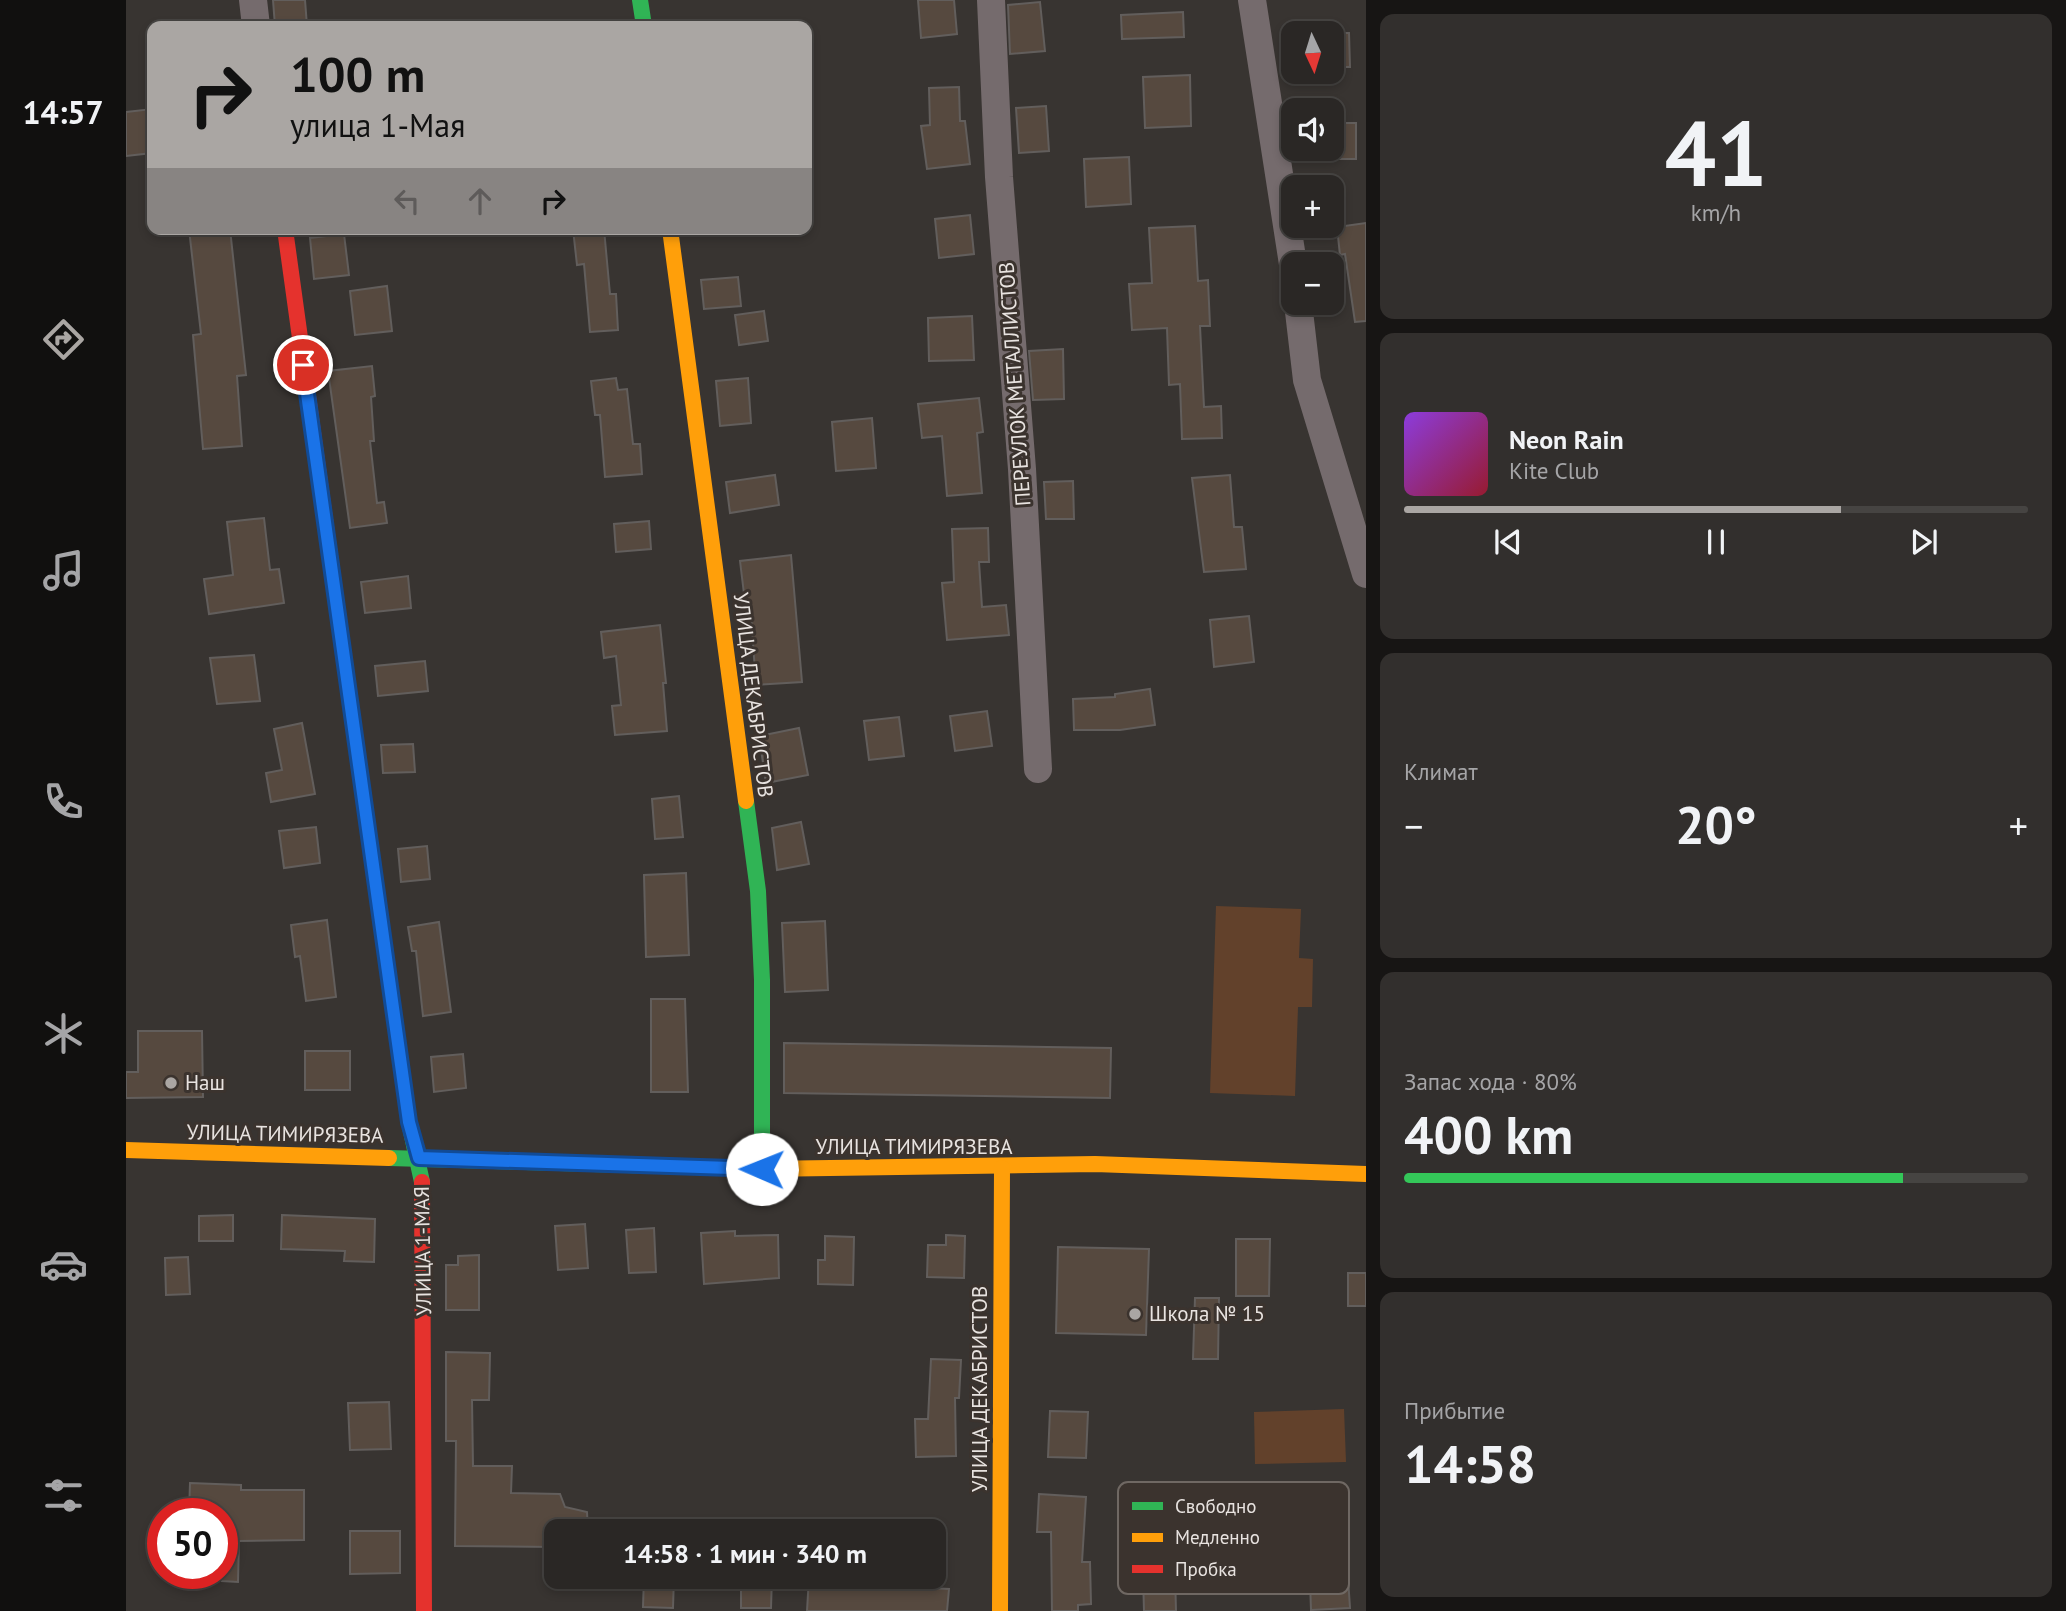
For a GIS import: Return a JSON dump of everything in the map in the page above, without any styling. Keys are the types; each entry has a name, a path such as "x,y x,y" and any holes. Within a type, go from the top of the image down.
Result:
{"street":[{"path":"253,0 255,21"},
{"path":"640,0 643,21"},
{"name":"ПЕРЕУЛОК МЕТАЛЛИСТОВ","path":"991,0 999,177 1022,469 1038,769"},
{"path":"1252,0 1291,252"},
{"name":"УЛИЦА 1-МАЯ","path":"286,235 409,1122 419,1158 424,1198 424,1611"},
{"name":"УЛИЦА ДЕКАБРИСТОВ","path":"671,235 758,891 762,980 762,1169"},
{"path":"1299,315 1307,380 1358,516 1366,574"},
{"name":"УЛИЦА ТИМИРЯЗЕВА","path":"126,1150 762,1169 1002,1168 1095,1164 1366,1174"},
{"name":"УЛИЦА ДЕКАБРИСТОВ","path":"999,1611 1002,1168"}],"shaded area":[{"path":"1216,906 1301,909 1299,958 1313,959 1312,1007 1298,1007 1295,1096 1210,1093"},
{"path":"1344,1409 1346,1462 1255,1464 1254,1412"}],"building":[{"path":"273,0 305,0 307,21 275,21"},
{"path":"918,0 954,0 957,34 921,38"},
{"path":"1040,2 1045,51 1010,54 1008,5"},
{"path":"1183,12 1184,37 1122,39 1121,15"},
{"path":"1344,33 1349,33 1350,67 1344,67"},
{"path":"1190,75 1191,126 1145,128 1143,77"},
{"path":"959,87 960,121 965,121 970,164 927,169 921,126 930,125 929,88"},
{"path":"1046,106 1049,151 1019,153 1016,108"},
{"path":"147,110 147,154 126,156 126,112"},
{"path":"1344,123 1356,123 1356,159 1344,159"},
{"path":"1129,157 1131,204 1086,207 1084,159"},
{"path":"970,215 974,254 939,258 935,219"},
{"path":"1366,223 1366,321 1355,322 1345,254 1340,252 1338,238 1344,238 1344,226"},
{"path":"1195,226 1198,281 1208,280 1210,326 1200,326 1204,407 1221,406 1222,438 1182,439 1180,384 1169,385 1167,328 1132,330 1129,284 1152,283 1149,228"},
{"path":"190,235 231,235 246,375 237,376 242,446 203,449 193,335 201,334"},
{"path":"344,235 349,275 314,279 310,238"},
{"path":"574,235 605,235 610,294 616,294 618,330 590,332 584,264 577,265"},
{"path":"738,277 741,306 704,309 701,280"},
{"path":"387,286 392,331 355,335 350,291"},
{"path":"764,311 768,341 739,345 735,315"},
{"path":"972,316 974,360 929,361 928,318"},
{"path":"1063,349 1064,399 1033,400 1029,351"},
{"path":"372,366 375,396 371,397 374,441 370,441 377,503 384,502 387,523 350,528 328,371"},
{"path":"616,378 618,390 627,389 633,444 640,444 642,474 605,477 600,415 595,415 591,381"},
{"path":"748,378 751,423 720,426 716,381"},
{"path":"979,398 983,432 977,433 982,493 947,496 942,436 922,438 918,404"},
{"path":"872,418 876,468 836,471 832,422"},
{"path":"775,475 779,505 730,513 726,482"},
{"path":"1230,475 1234,527 1242,527 1246,569 1204,572 1192,478"},
{"path":"1073,481 1074,519 1046,519 1044,482"},
{"path":"264,518 270,570 279,569 284,603 209,614 204,579 233,575 227,522"},
{"path":"649,521 651,549 616,552 614,524"},
{"path":"988,528 989,562 979,562 982,607 1006,605 1009,635 947,640 942,583 954,582 952,529"},
{"path":"791,555 802,682 756,685 750,601 745,602 740,561"},
{"path":"408,576 411,608 365,613 361,582"},
{"path":"1249,616 1254,662 1214,667 1210,620"},
{"path":"660,625 666,683 663,683 667,731 615,735 612,706 621,705 616,656 604,658 601,632"},
{"path":"254,655 260,701 217,704 210,658"},
{"path":"425,661 428,691 378,696 375,666"},
{"path":"1150,689 1155,725 1120,730 1074,730 1073,699 1115,697 1115,694"},
{"path":"987,711 992,746 955,751 950,716"},
{"path":"899,717 904,756 869,760 864,721"},
{"path":"302,723 315,794 271,802 266,773 282,770 274,729"},
{"path":"799,728 808,775 766,783 759,736"},
{"path":"413,744 415,772 383,773 381,745"},
{"path":"679,796 683,837 655,839 652,799"},
{"path":"801,822 809,864 777,870 772,828"},
{"path":"316,827 320,863 284,868 279,831"},
{"path":"427,846 430,879 401,882 398,849"},
{"path":"686,873 689,955 646,957 644,875"},
{"path":"327,920 336,997 306,1001 300,956 295,957 291,925"},
{"path":"825,921 828,990 785,992 782,923"},
{"path":"439,922 451,1012 423,1016 416,951 412,951 408,927"},
{"path":"651,999 685,999 688,1092 651,1092"},
{"path":"138,1031 202,1031 203,1097 126,1098 126,1072 138,1072"},
{"path":"784,1043 1111,1048 1110,1098 784,1093"},
{"path":"305,1051 350,1051 350,1090 305,1090"},
{"path":"463,1054 466,1088 434,1092 431,1057"},
{"path":"233,1215 233,1241 199,1241 199,1216"},
{"path":"282,1215 375,1219 374,1262 344,1261 345,1251 281,1249"},
{"path":"585,1224 588,1268 558,1270 555,1226"},
{"path":"654,1228 656,1272 629,1273 626,1230"},
{"path":"735,1231 735,1236 778,1235 779,1278 704,1284 701,1233"},
{"path":"946,1235 965,1236 964,1278 927,1277 928,1245 946,1245"},
{"path":"825,1236 854,1237 853,1285 818,1284 818,1260 825,1260"},
{"path":"1236,1239 1270,1239 1269,1296 1236,1296"},
{"path":"1058,1247 1149,1249 1146,1335 1056,1333"},
{"path":"479,1255 479,1310 446,1310 446,1265 458,1265 458,1256"},
{"path":"188,1257 190,1294 166,1295 165,1258"},
{"path":"1348,1273 1366,1273 1366,1306 1348,1306"},
{"path":"1195,1298 1219,1298 1218,1359 1193,1359"},
{"path":"446,1352 490,1353 489,1400 472,1400 473,1466 512,1466 511,1493 560,1494 565,1507 587,1512 587,1519 544,1519 544,1547 455,1546 456,1441 446,1441"},
{"path":"931,1359 961,1360 959,1398 955,1398 956,1456 916,1457 915,1419 928,1419"},
{"path":"389,1402 391,1449 350,1450 348,1403"},
{"path":"1050,1411 1088,1412 1086,1458 1048,1457"},
{"path":"190,1483 241,1485 241,1490 304,1490 304,1540 239,1541 238,1582 238,1498 190,1498"},
{"path":"1039,1494 1086,1497 1082,1562 1090,1562 1091,1604 1078,1605 1078,1611 1052,1611 1051,1532 1037,1532"},
{"path":"350,1531 400,1531 400,1573 350,1574"},
{"path":"644,1589 674,1589 673,1608 643,1607"},
{"path":"741,1589 772,1589 771,1608 741,1608"},
{"path":"808,1589 949,1589 947,1611 807,1611"},
{"path":"1349,1593 1350,1608 1311,1610 1310,1594"},
{"path":"1144,1594 1176,1594 1176,1611 1144,1611"}],"traffic: fast":[{"path":"640,0 643,21"},
{"path":"336,599 409,1122 422,1182"},
{"path":"746,801 758,891 762,980 762,1169"},
{"path":"389,1158 762,1169"}],"traffic: slow":[{"path":"671,235 746,801"},
{"path":"126,1150 389,1158"},
{"path":"762,1169 1095,1164 1366,1174"},
{"path":"1000,1611 1002,1168"}],"traffic: jam":[{"path":"286,235 336,599"},
{"path":"422,1182 424,1611"}],"place":[{"name":"Наш","path":"171,1083"},
{"name":"Школа № 15","path":"1135,1314"}],"route":[{"path":"303,365 409,1122 419,1158 762,1169"}]}
